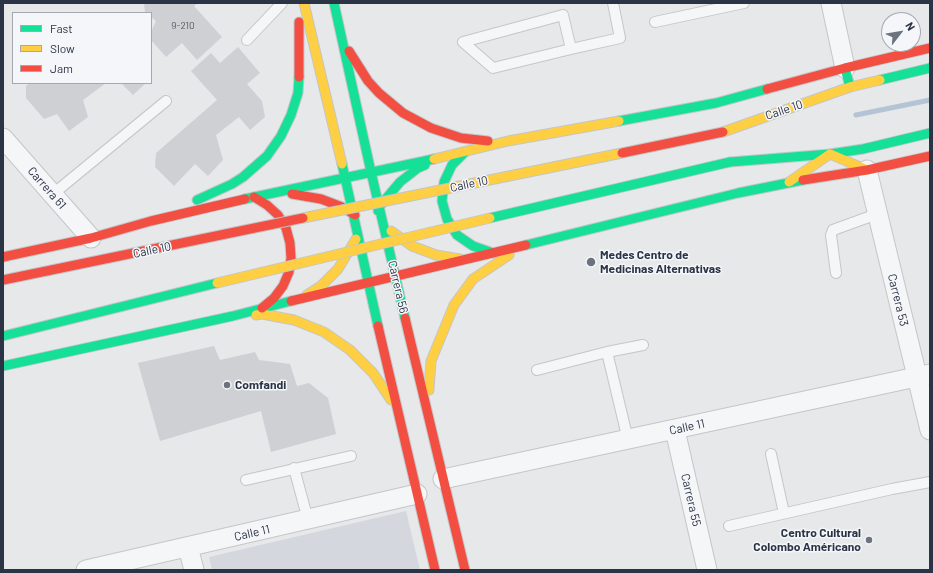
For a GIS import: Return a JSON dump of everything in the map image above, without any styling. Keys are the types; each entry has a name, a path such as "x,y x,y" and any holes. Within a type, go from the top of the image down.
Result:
{"street":[{"path":"151,221 220,190 238,180 267,156 281,136 294,106 300,81 299,3"},
{"path":"304,3 435,570"},
{"name":"Carrera 56","path":"334,3 379,207 465,570"},
{"path":"830,3 850,87"},
{"path":"338,26 348,50 359,68 379,93 403,113 431,128 461,138 492,142 508,141"},
{"name":"Calle 10","path":"3,257 91,238 151,221 254,197 440,158 508,141 716,103 845,68 930,48"},
{"name":"Calle 10","path":"3,280 723,132 850,87 930,68"},
{"path":"3,336 317,258 730,162 830,154 863,149 930,133"},
{"name":"Carrera 61","path":"3,138 91,238"},
{"path":"465,152 452,165 444,182 442,201 447,220 458,235 473,246 493,253"},
{"path":"830,154 867,170"},
{"path":"789,182 830,154"},
{"path":"3,366 232,316 368,284 738,193 789,182 867,170 930,156"},
{"path":"375,224 379,207 400,182 418,168 440,158"},
{"name":"Carrera 53","path":"867,170 877,214 923,376 930,430"},
{"path":"368,213 371,172"},
{"path":"345,178 375,224 384,226 412,246 436,255 465,260"},
{"path":"277,193 299,194 321,199 353,212"},
{"path":"254,197 267,205 278,215 286,228 290,243 291,258 289,272 283,286 274,298 262,308"},
{"path":"300,300 321,286 338,269 358,235"},
{"path":"368,284 373,239 396,277"},
{"path":"435,443 429,392 431,362 454,305 473,279 500,260 532,244"},
{"path":"232,316 262,314 294,320 324,332 350,350 373,373 391,400 403,429"},
{"name":"Calle 11","path":"443,479 923,376"},
{"name":"Carrera 55","path":"674,430 707,570"},
{"name":"Calle 11","path":"86,570 188,548 417,494"},
{"path":"188,548 194,570"}],"lane":[{"path":"247,40 282,3"},
{"path":"571,49 563,15 463,42 493,68 620,38 613,3"},
{"path":"655,22 744,3"},
{"path":"53,194 166,101"},
{"path":"836,273 832,235 833,230 877,214"},
{"path":"537,370 607,352 643,345"},
{"path":"607,352 628,440"},
{"path":"771,454 784,513"},
{"path":"246,480 351,456"},
{"path":"294,468 308,520"},
{"path":"729,526 892,489 930,482"}],"shaded area":[{"path":"406,511 420,570 212,570 209,557"}],"building":[{"path":"144,3 198,3 194,6 222,37 197,60 182,43 166,57 152,41 152,30 156,21 152,18 152,12 145,12"},
{"path":"238,47 260,73 247,84 262,101 265,117 250,130 239,117 216,135 223,160 208,176 195,164 174,186 155,167 156,153 217,100 191,71 211,53 220,63"},
{"path":"29,84 105,84 83,100 88,117 69,131 57,114 44,119 26,98 26,86"},
{"path":"122,84 145,84 133,95"},
{"path":"214,346 220,360 255,352 259,360 290,364 297,386 309,383 328,398 336,434 271,452 261,411 160,441 138,363"}],"waterway":[{"path":"856,115 930,100"}],"traffic: fast":[{"path":"334,3 405,318"},
{"path":"845,68 850,87"},
{"path":"880,80 930,68"},
{"path":"197,200 232,184 243,177 267,156 281,136 291,115 298,93 299,77"},
{"path":"619,121 716,103 767,89"},
{"path":"730,162 830,154 863,149 930,133"},
{"path":"465,152 452,165 444,182 442,201 447,219 457,235 473,246 493,253"},
{"path":"245,199 434,159"},
{"path":"490,218 730,162"},
{"path":"342,164 378,326"},
{"path":"378,211 379,207 400,182 418,168 425,165"},
{"path":"526,245 738,193 803,180"},
{"path":"3,336 217,283"},
{"path":"3,366 233,316 291,301"}],"traffic: slow":[{"path":"304,3 342,164"},
{"path":"723,132 850,87 880,80"},
{"path":"434,159 508,141 619,121"},
{"path":"303,218 622,153"},
{"path":"789,182 830,154 867,170"},
{"path":"217,283 490,218"},
{"path":"391,231 412,246 436,255 460,259"},
{"path":"307,295 321,286 338,269 356,239"},
{"path":"429,390 431,361 454,305 473,279 509,255"},
{"path":"256,315 262,314 294,320 324,332 350,350 373,373 391,400"}],"traffic: jam":[{"path":"299,22 299,77"},
{"path":"767,89 845,68 930,48"},
{"path":"349,51 368,81 379,93 403,113 431,128 461,138 488,141"},
{"path":"622,153 723,132"},
{"path":"803,180 867,170 930,156"},
{"path":"292,194 321,199 342,207 355,215"},
{"path":"254,197 267,205 278,215 286,228 290,243 291,258 289,272 283,286 274,298 262,308"},
{"path":"3,257 91,238 151,221 245,199"},
{"path":"3,280 303,218"},
{"path":"291,301 526,245"},
{"path":"405,318 465,570"},
{"path":"378,326 435,570"}],"place":[{"name":"Medes Centro de Medicinas Alternativas","path":"591,262"},
{"name":"Comfandi","path":"227,385"},
{"name":"Centro Cultural Colombo Américano","path":"869,540"}]}
